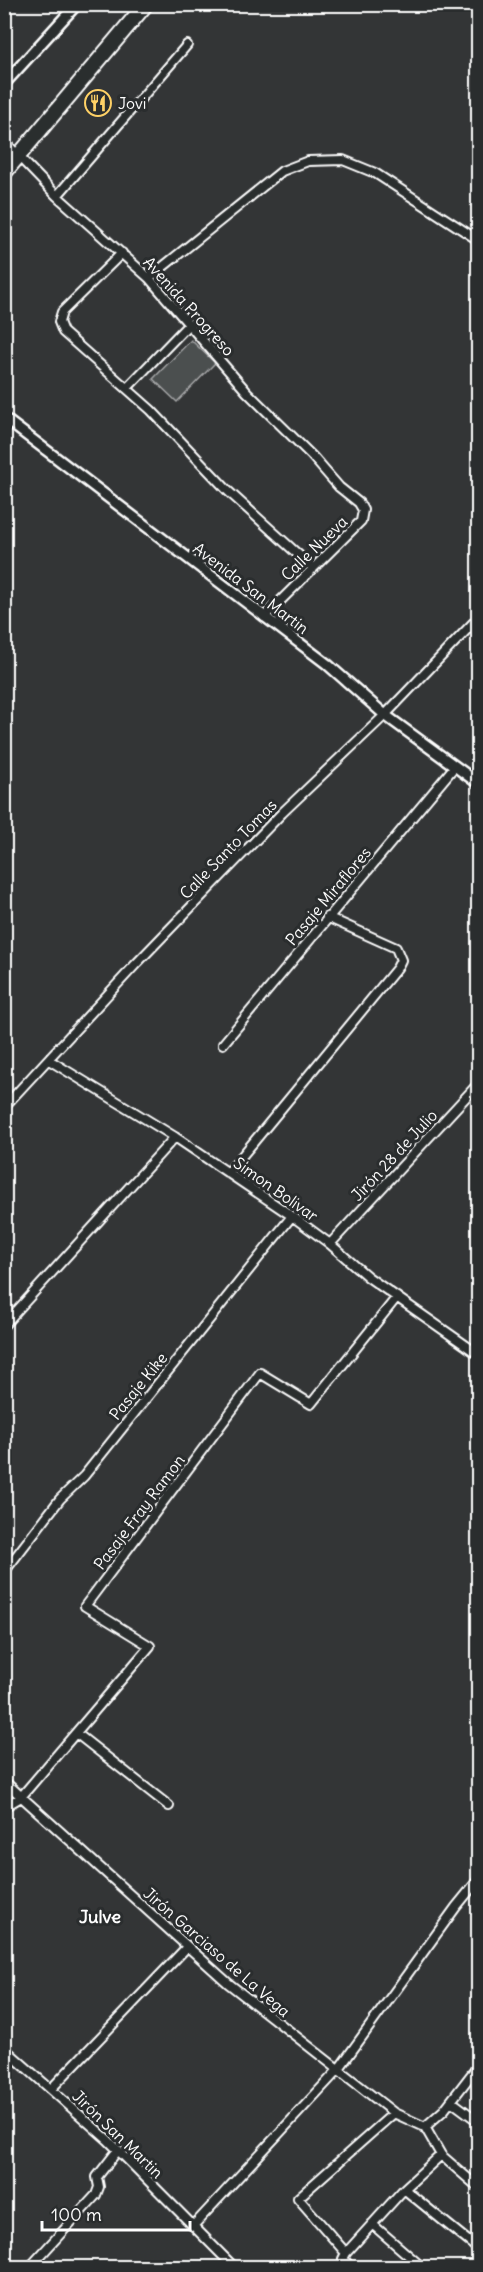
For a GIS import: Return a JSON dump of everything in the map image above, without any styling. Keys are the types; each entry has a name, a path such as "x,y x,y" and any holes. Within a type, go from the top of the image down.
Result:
{"highway":[{"path":"4,173 146,4"}],"street":[{"path":"4,84 77,4"},
{"path":"57,196 188,45"},
{"name":"Avenida Progreso","path":"4,141 57,196 149,278 247,392 312,456 322,470"},
{"path":"149,278 282,171 308,161 343,160 375,173 478,240"},
{"path":"122,253 62,312 59,322 63,332 151,410 228,491 313,568"},
{"path":"127,388 189,324"},
{"name":"Avenida San Martin","path":"4,418 327,664 385,715 478,783"},
{"name":"Calle Nueva","path":"264,617 361,521 363,510 359,504 322,470"},
{"name":"Calle Santo Tomas","path":"4,1107 135,965 274,822 385,715 478,618"},
{"name":"Pasaje Miraflores","path":"223,1044 455,766"},
{"path":"228,1173 397,968 401,960 396,948 327,917"},
{"name":"Simon Bolivar","path":"49,1060 175,1137 292,1216 330,1244 368,1277 478,1354"},
{"name":"Jirón 28 de Julio","path":"330,1244 478,1084"},
{"path":"4,1325 175,1137"},
{"name":"Pasaje Kike","path":"4,1572 60,1499 84,1476 292,1216"},
{"name":"Pasaje Fray Ramon","path":"4,1807 21,1797 150,1646 85,1606 260,1373 311,1404 397,1297"},
{"path":"76,1733 169,1806"},
{"name":"Jirón Garciaso de La Vega","path":"4,1781 228,1983 394,2113 425,2127"},
{"path":"193,2226 338,2070 478,1880"},
{"path":"51,2089 187,1947"},
{"name":"Jirón San Martin","path":"4,2048 118,2150 235,2268"},
{"path":"478,2066 452,2101 433,2122 425,2127 441,2155 478,2187"},
{"path":"452,2101 478,2121"},
{"path":"346,2253 298,2198 394,2113"},
{"path":"29,2268 96,2195 99,2190 97,2176 118,2150"},
{"path":"352,2268 343,2259 346,2253 404,2189 441,2155"},
{"path":"404,2189 478,2249"},
{"path":"372,2224 423,2268"}],"shaded area":[{"path":"191,340 215,363 177,402 153,379"}],"place":[{"name":"Jovi","path":"98,103"}],"district":[{"name":"Julve","path":"100,1917"}]}
